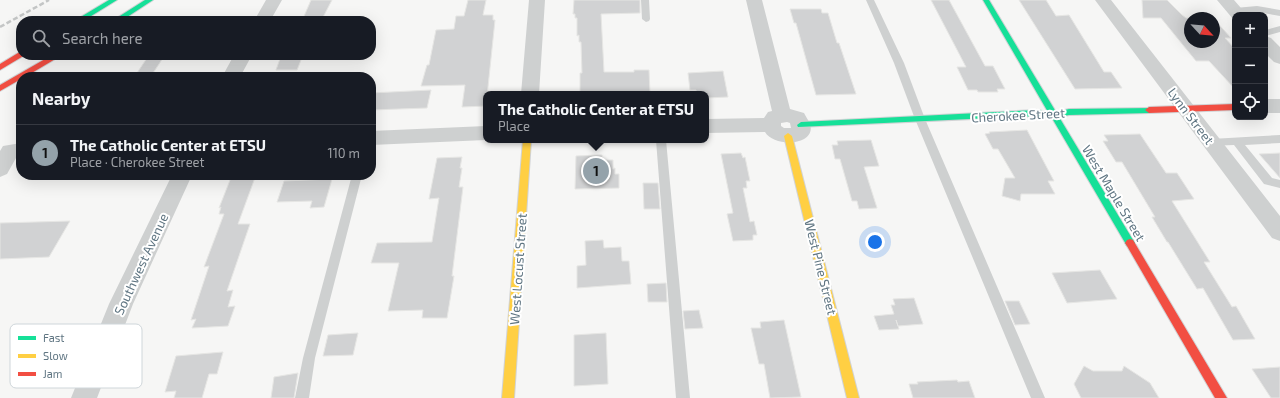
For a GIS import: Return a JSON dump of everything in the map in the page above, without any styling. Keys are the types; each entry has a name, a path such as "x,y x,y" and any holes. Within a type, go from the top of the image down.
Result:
{"main road":[{"path":"87,16 114,0"},
{"path":"124,16 150,0"},
{"name":"West Maple Street","path":"986,0 1221,398"},
{"path":"0,67 16,58"},
{"path":"28,72 49,60"},
{"path":"0,88 16,79"},
{"name":"Cherokee Street","path":"795,131 920,119 1037,113 1053,115 1069,112 1232,107"},
{"name":"West Pine Street","path":"795,131 853,398"},
{"name":"West Locust Street","path":"508,398 527,143"}],"street":[{"path":"265,16 274,0"},
{"path":"530,91 537,0"},
{"path":"754,0 776,120 775,132 795,131"},
{"name":"Lynn Street","path":"1103,0 1280,232"},
{"path":"1268,45 1280,58"},
{"path":"234,72 240,60"},
{"path":"1268,106 1280,106"},
{"path":"709,126 776,120"},
{"path":"376,138 483,133"},
{"path":"0,169 10,151"},
{"name":"Southwest Avenue","path":"113,324 121,304 180,180"},
{"name":"Southwest Avenue","path":"84,398 88,388"}],"lane":[{"path":"645,0 646,19"},
{"path":"870,0 899,63 920,119 1038,398"},
{"path":"1233,9 1257,9 1280,13"},
{"path":"1268,32 1280,29"},
{"path":"1212,143 1280,139"},
{"path":"1236,142 1268,181 1280,184"},
{"path":"661,143 684,398"},
{"path":"302,398 311,350 355,180"}],"building":[{"path":"311,0 332,0 324,16 304,16"},
{"path":"468,0 486,0 483,15 493,15 493,20 495,20 488,91 483,91 483,106 462,107 465,85 421,86 427,65 429,65 436,30 454,29 456,16 464,16"},
{"path":"574,0 640,0 640,13 601,14 604,72 634,72 634,70 649,70 650,91 580,91 580,73 582,73 581,42 579,42 579,35 577,36 577,18 575,18 575,14 573,14"},
{"path":"931,0 949,0 985,66 993,66 1005,89 997,89 998,92 978,92 977,90 968,90 957,67 966,67"},
{"path":"1019,0 1046,0 1056,16 1069,15 1104,72 1111,72 1122,88 1075,89"},
{"path":"1142,0 1167,0 1184,16 1184,46 1161,18 1143,18"},
{"path":"790,9 821,9 822,13 828,13 837,43 839,43 856,94 816,95 796,23 794,23"},
{"path":"1220,26 1231,38 1225,38 1232,46 1232,86 1209,61 1196,61 1185,48 1220,48"},
{"path":"146,60 162,60 154,72 138,72"},
{"path":"280,60 301,60 297,70 276,70"},
{"path":"723,71 728,97 709,98 709,91 690,90 688,73"},
{"path":"431,90 427,108 376,110 376,93"},
{"path":"1027,130 1054,181 1048,181 1055,194 1021,194 1020,201 1002,196 1005,178 1015,178 998,149 993,149 985,134 990,133 989,132"},
{"path":"1140,134 1166,173 1177,173 1194,199 1172,201 1210,262 1204,262 1232,307 1236,306 1255,339 1233,340 1203,288 1197,289 1167,242 1152,217 1155,217 1122,162 1116,162 1103,141 1108,141 1104,135"},
{"path":"871,140 879,166 864,167 877,208 859,209 857,201 852,201 840,159 835,159 832,145 838,145 837,141"},
{"path":"741,153 743,158 745,157 750,181 746,181 747,188 743,188 750,222 754,221 757,235 753,235 753,240 733,241 727,214 733,213 721,154"},
{"path":"1280,153 1280,178 1259,154"},
{"path":"602,155 602,160 613,160 613,169 615,168 615,174 619,174 619,188 575,189 576,156"},
{"path":"462,157 459,187 463,187 452,276 454,276 447,318 422,318 423,310 388,311 399,263 371,263 377,243 432,242 439,198 429,199 437,158"},
{"path":"230,180 254,180 238,224 250,224 227,291 233,290 228,307 235,306 228,326 192,328 196,319 191,320 209,266 204,267 224,214 219,214 221,207 219,208"},
{"path":"332,180 324,207 310,208 312,201 277,202 284,181"},
{"path":"643,183 658,183 660,209 644,209"},
{"path":"70,221 49,257 0,259 0,223"},
{"path":"603,240 604,248 621,247 622,261 629,261 631,284 577,288 577,266 586,265 585,241"},
{"path":"1100,270 1117,299 1067,303 1052,273"},
{"path":"666,283 667,302 648,302 647,284"},
{"path":"914,298 923,324 898,326 899,329 879,330 874,316 894,314 891,305 895,305 893,299"},
{"path":"1005,301 1019,301 1030,324 1015,325"},
{"path":"699,310 703,328 685,329 683,311"},
{"path":"784,320 801,397 770,398 764,364 759,364 751,328 761,328 760,322"},
{"path":"358,333 353,355 323,356 328,335"},
{"path":"606,333 608,384 574,386 574,335"},
{"path":"223,352 217,374 209,374 202,398 174,398 176,391 165,392 176,356"},
{"path":"1084,366 1093,371 1122,371 1124,366 1150,383 1159,398 1081,398 1074,384"},
{"path":"1280,367 1280,398 1271,398 1252,369"},
{"path":"298,373 294,398 271,398 274,377"},
{"path":"957,380 958,382 969,381 975,398 913,398 909,384 918,384 917,382"}],"railway":[{"path":"20,16 49,0"},
{"path":"0,27 16,18"}],"traffic: fast":[{"path":"87,16 114,0"},
{"path":"124,16 150,0"},
{"path":"986,0 1130,243"},
{"path":"801,125 1037,113 1053,115 1069,112 1149,110"}],"traffic: slow":[{"path":"788,136 853,398"},
{"path":"508,398 527,143"}],"traffic: jam":[{"path":"0,67 16,58"},
{"path":"28,72 49,60"},
{"path":"0,88 16,79"},
{"path":"1149,110 1232,107"},
{"path":"1130,243 1221,398"}],"place":[{"name":"The Catholic Center at ETSU","path":"596,171"}]}
